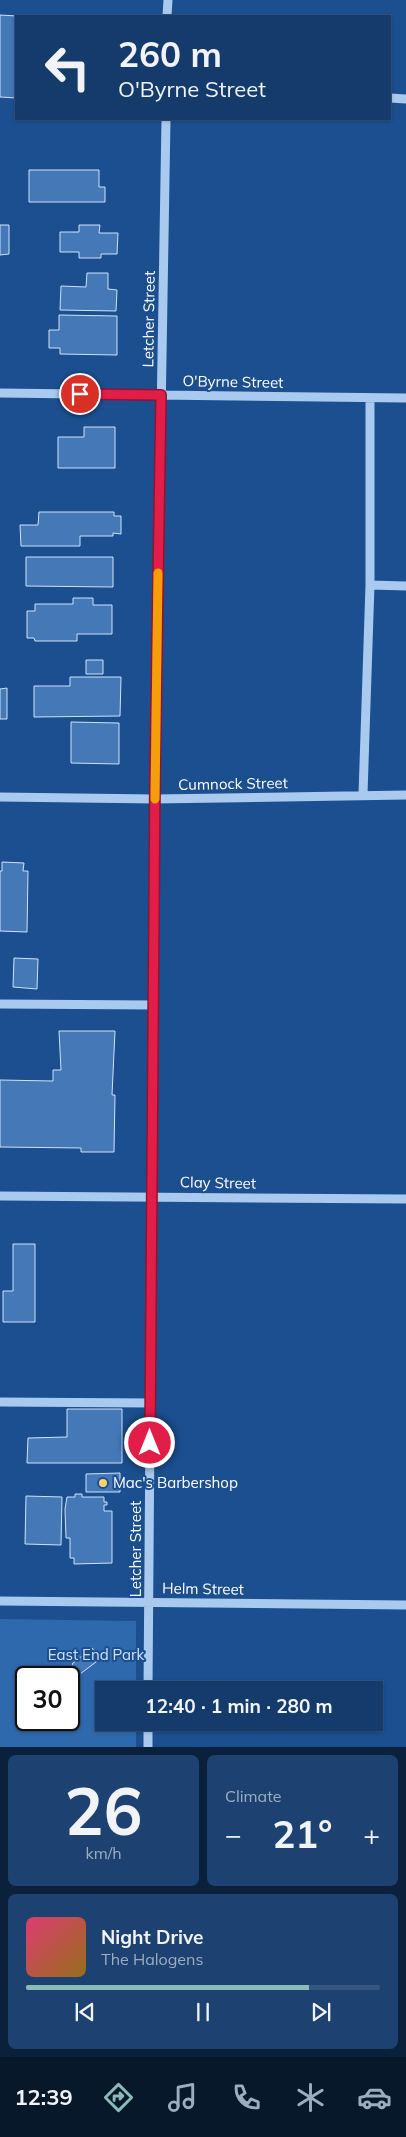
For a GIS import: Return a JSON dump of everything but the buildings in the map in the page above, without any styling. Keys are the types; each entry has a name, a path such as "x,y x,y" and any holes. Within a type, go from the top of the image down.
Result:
{"street":[{"path":"167,15 168,0"},
{"path":"391,98 406,99"},
{"name":"Letcher Street","path":"148,1681 155,799 166,120"},
{"name":"O'Byrne Street","path":"0,393 406,398"},
{"path":"363,794 370,585 370,398"},
{"path":"370,585 406,586"},
{"name":"Cumnock Street","path":"0,797 155,799 406,794"},
{"path":"0,1004 153,1005"},
{"name":"Clay Street","path":"0,1196 406,1199"},
{"path":"0,1402 151,1403"},
{"name":"Helm Street","path":"0,1601 406,1605"},
{"path":"148,1731 148,1747"}],"green space":[{"name":"East End Park","path":"0,1619 136,1621 136,1681 95,1681 95,1731 136,1731 136,1747 0,1747"}],"slow traffic":[{"path":"155,799 158,573"}],"place":[{"name":"Mac's Barbershop","path":"103,1483"}],"route":[{"path":"80,394 161,395 155,774 150,1443"}]}
